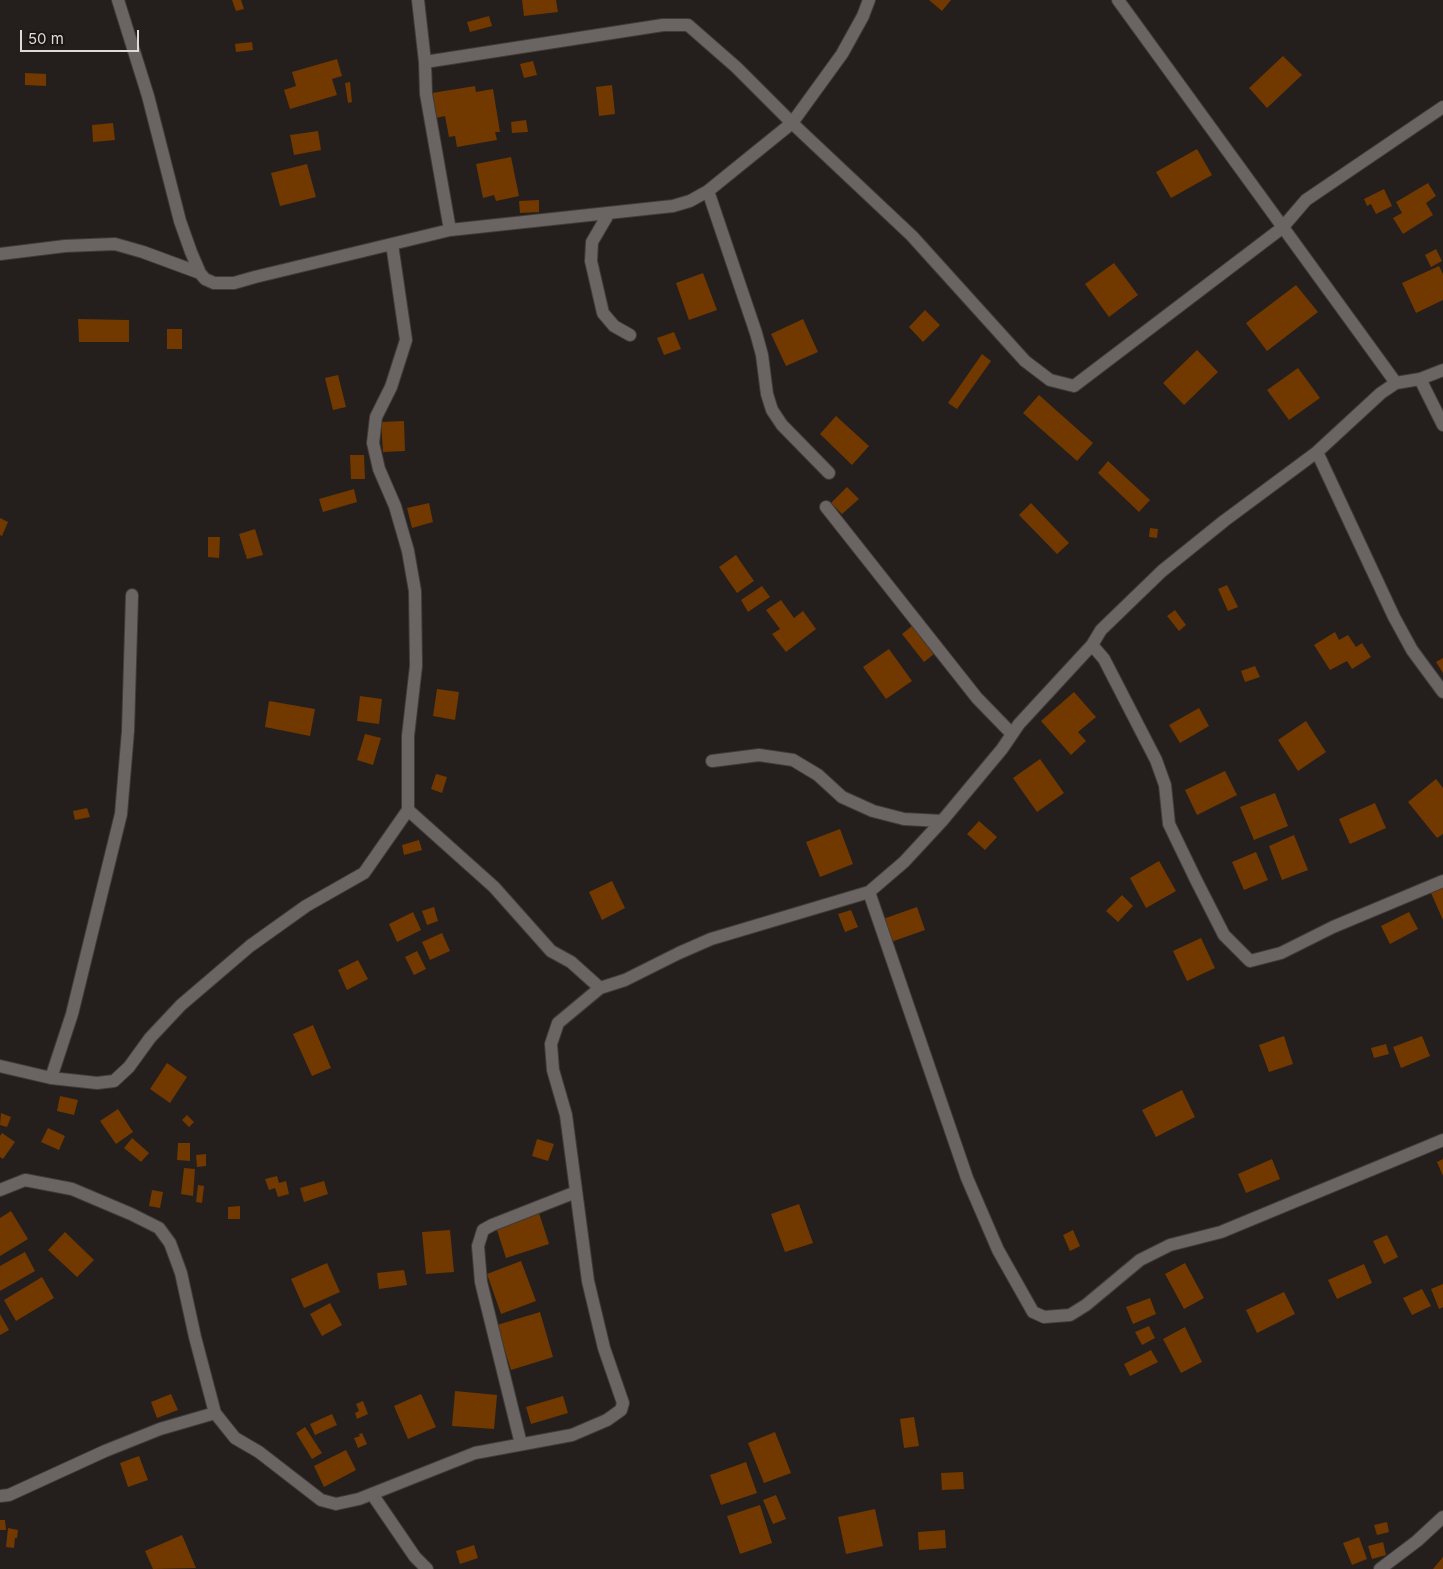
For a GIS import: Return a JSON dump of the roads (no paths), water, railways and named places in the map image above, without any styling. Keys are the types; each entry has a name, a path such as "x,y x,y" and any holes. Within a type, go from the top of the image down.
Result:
{"street":[{"path":"118,0 148,96 180,221 200,273 205,279 214,283 234,283 255,276 450,230 673,206 690,201 708,191 792,123 842,54 863,16 869,0"},
{"path":"418,0 425,62 426,94 450,230"},
{"path":"1118,0 1396,383"},
{"path":"425,62 663,24 688,25 736,67 792,123 912,236 1025,361 1050,380 1074,386 1282,228 1306,200 1443,108"},
{"path":"708,191 756,333 762,355 767,394 772,410 782,424 829,473"},
{"path":"609,213 592,242 591,261 603,313 614,326 630,335"},
{"path":"0,254 65,246 115,244 200,273"},
{"path":"0,1066 51,1078 97,1083 114,1080 129,1068 150,1038 181,1005 250,946 306,906 364,873 408,810 408,736 416,666 415,591 408,551 395,506 379,469 373,443 376,417 391,386 406,340 392,244"},
{"path":"0,1190 25,1180 72,1189 159,1228 170,1243 181,1273 215,1413 235,1438 258,1452 321,1500 336,1504 359,1499 475,1453 572,1435 607,1420 621,1410 623,1403 604,1348 588,1281 566,1115 553,1070 551,1044 558,1023 600,988 625,980 711,939 869,892 904,862 942,821 1002,749 1019,724 1092,645 1101,630 1162,571 1224,521 1317,452 1382,393 1396,383 1420,379 1443,370"},
{"path":"1420,379 1443,425"},
{"path":"1317,452 1398,625 1427,673 1443,692"},
{"path":"826,507 977,698 1012,734"},
{"path":"51,1078 72,1014 121,814 128,731 132,595"},
{"path":"1092,645 1104,659 1156,760 1165,784 1168,824 1224,935 1250,961 1281,953 1333,927 1443,881"},
{"path":"712,761 759,755 793,760 818,775 842,797 873,811 904,819 942,821"},
{"path":"408,810 494,887 551,951 571,962 600,988"},
{"path":"869,892 967,1178 998,1250 1033,1312 1044,1316 1070,1315 1086,1305 1140,1260 1170,1245 1221,1232 1443,1140"},
{"path":"521,1444 481,1282 478,1246 483,1230 492,1225 576,1192"},
{"path":"0,1496 9,1495 96,1455 160,1429 215,1413"},
{"path":"372,1494 415,1557 426,1569"},
{"path":"1380,1569 1443,1517"}]}
